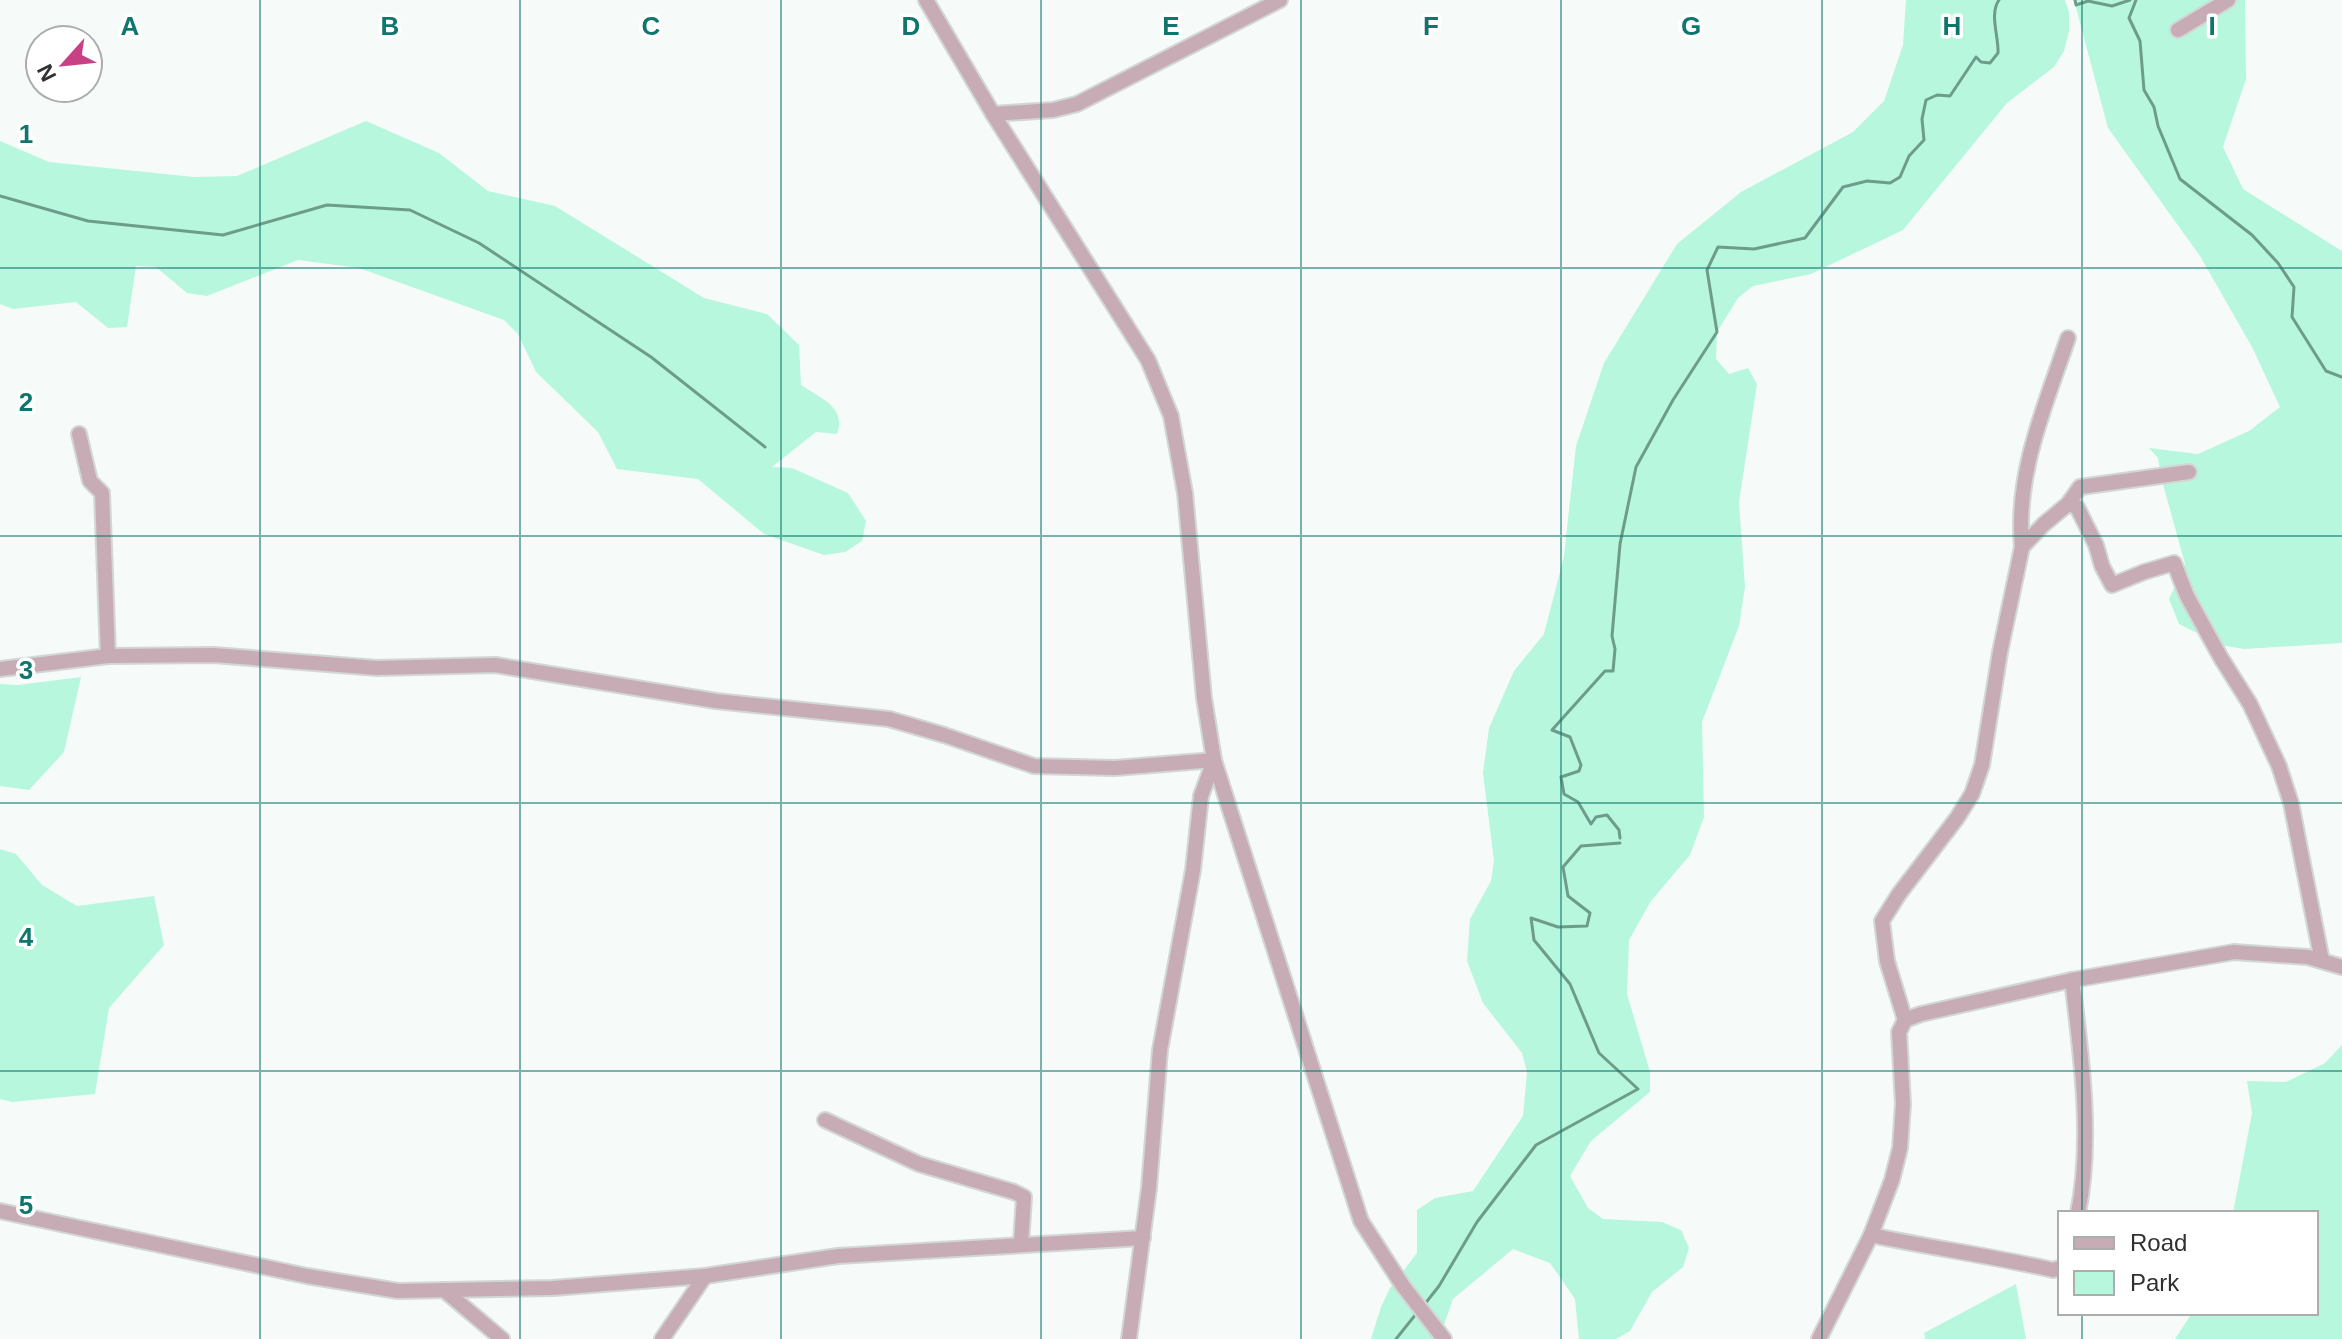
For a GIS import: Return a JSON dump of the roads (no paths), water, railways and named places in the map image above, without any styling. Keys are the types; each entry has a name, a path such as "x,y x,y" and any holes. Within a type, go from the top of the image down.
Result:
{"street":[{"path":"926,0 993,114 1148,360 1171,416 1185,493 1204,698 1214,760 1361,1221 1403,1286 1444,1339"},
{"path":"993,114 1053,110 1077,104 1280,0"},
{"path":"2178,30 2228,0"},
{"path":"1905,1020 1887,961 1882,921 1957,818 1972,794 1982,765 2000,652 2022,547 2020,524 2025,476 2044,405 2068,338"},
{"path":"79,434 90,481 102,493 108,656"},
{"path":"2022,547 2068,504 2080,487 2189,472"},
{"path":"2068,504 2077,507 2112,585 2174,563 2187,596 2250,704 2279,766 2291,803 2322,961"},
{"path":"0,669 108,656 214,655 377,668 495,665 716,701 889,719 1034,766 1115,768 1214,760"},
{"path":"1129,1339 1143,1238 1160,1050 1193,870 1201,796 1214,760"},
{"path":"1819,1339 1871,1235 1892,1180 1900,1148 1903,1104 1899,1032 1905,1020 2072,980 2234,952 2308,957 2342,967"},
{"path":"2072,980 2083,1068 2084,1146 2078,1211"},
{"path":"825,1120 919,1164 1024,1197 1021,1244"},
{"path":"0,1211 307,1276 398,1291 553,1288 705,1276 838,1256 1143,1238"},
{"path":"1871,1235 2058,1269"},
{"path":"662,1339 705,1276"},
{"path":"444,1290 502,1339"}],"waterway":[{"path":"1620,838 1619,830 1607,815 1596,817 1591,824 1578,802 1564,794 1561,777 1579,771 1581,765 1570,737 1552,730 1605,671 1613,671 1615,649 1612,636 1620,544 1636,467 1673,400 1717,332 1707,270 1718,247 1754,249 1805,238 1843,187 1867,181 1890,183 1900,177 1909,156 1924,140 1922,119 1926,100 1937,95 1950,96 1976,57 1981,62 1990,63 1998,53 1995,19 1999,0"},
{"path":"2075,0 2076,5 2088,1 2112,6 2130,0"},
{"path":"2136,0 2129,18 2140,41 2144,90 2154,107 2158,126 2180,179 2252,235 2278,263 2294,287 2292,317 2326,371 2342,377"},
{"path":"0,196 88,221 223,235 327,205 410,210 479,243 651,357 765,447"},
{"path":"1424,1305 1439,1286 1477,1222 1536,1145 1638,1089 1599,1053 1570,984 1534,940 1531,918 1558,927 1587,926 1590,913 1568,896 1563,867 1581,846 1620,843"},
{"path":"1396,1339 1416,1314"}]}
